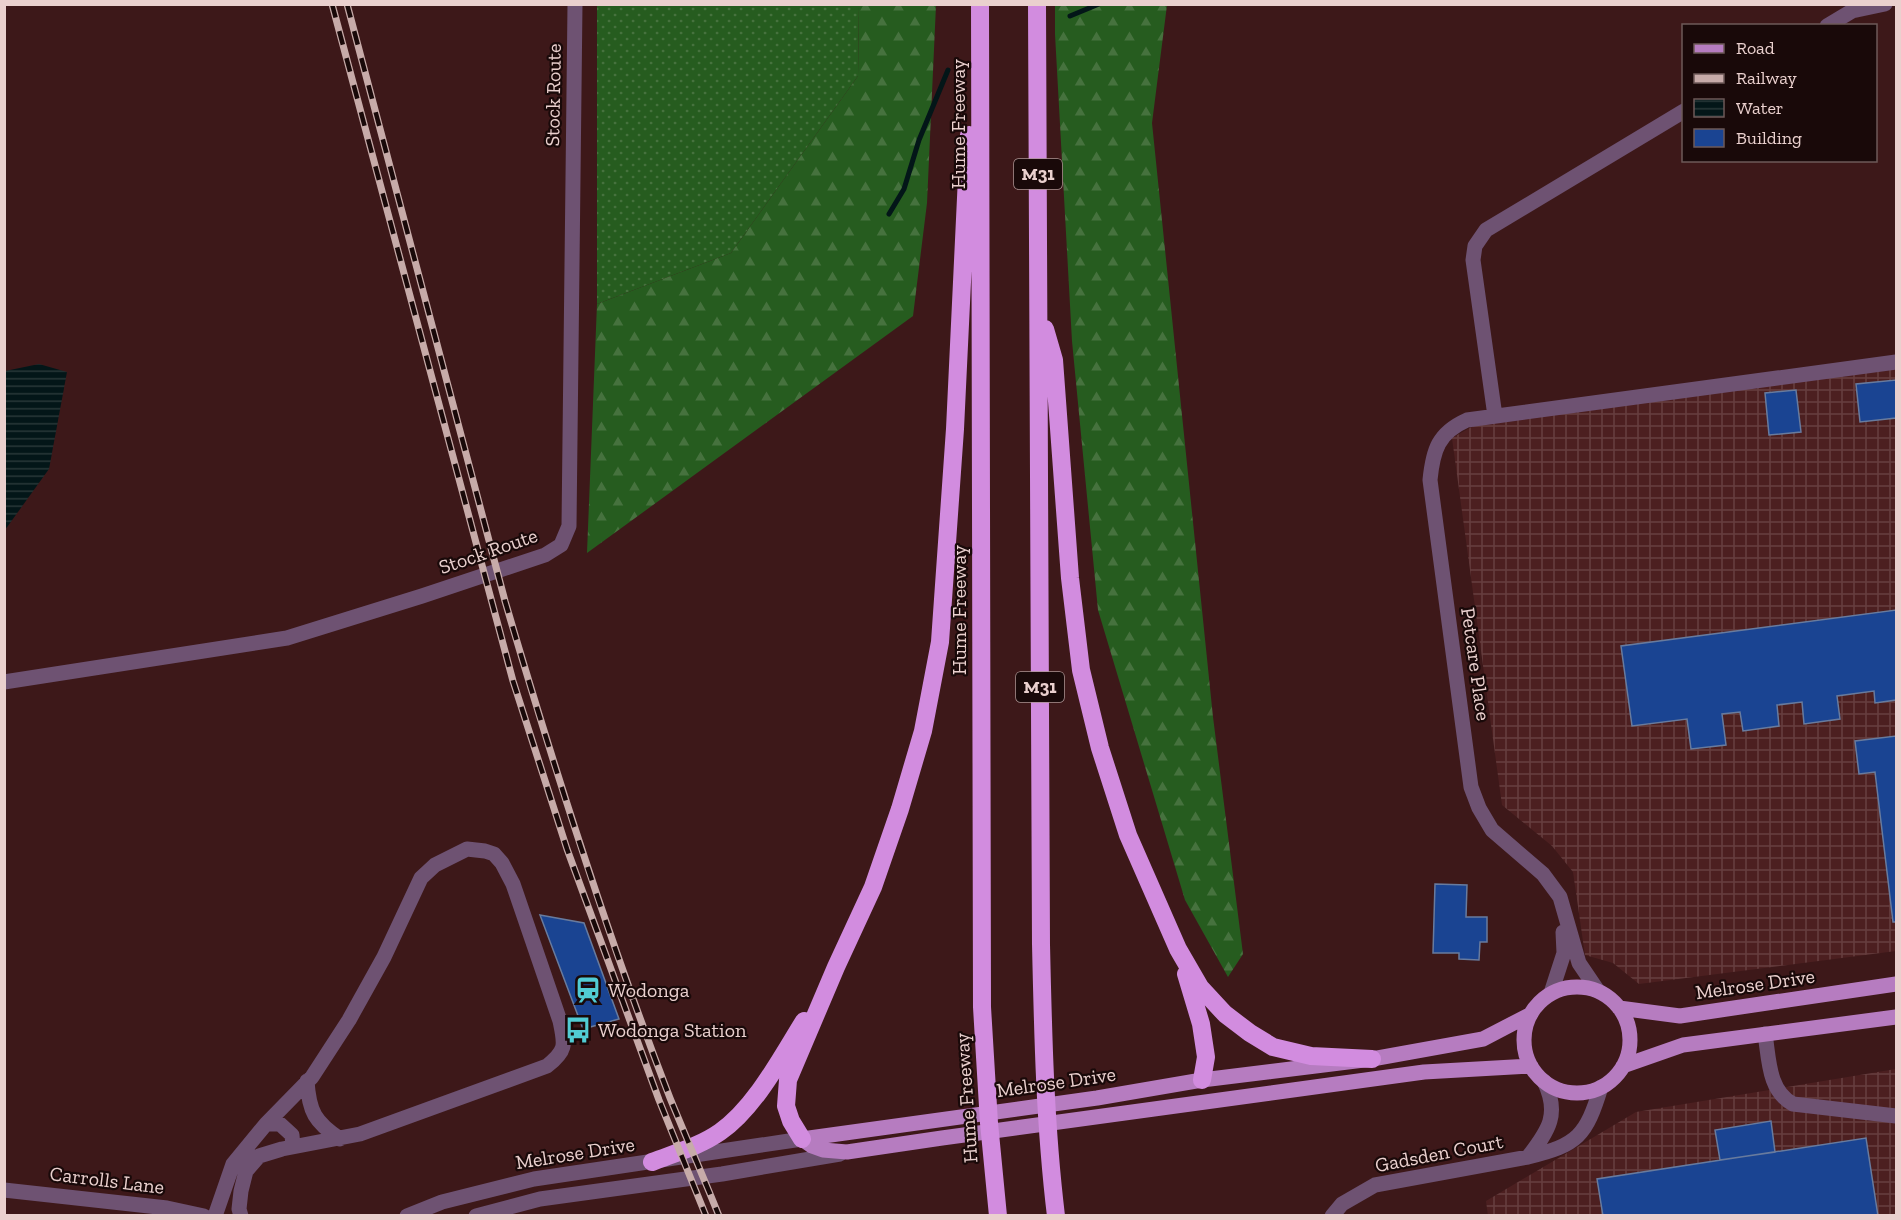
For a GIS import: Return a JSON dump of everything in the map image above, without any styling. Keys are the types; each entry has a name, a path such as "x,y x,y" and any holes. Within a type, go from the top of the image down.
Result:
{"highway":[{"path":"802,1139 787,1110 787,1086 836,968 873,887 900,809 923,731 940,642 955,429 975,4"},
{"name":"Hume Freeway","path":"980,4 982,1007 989,1123 998,1215"},
{"name":"M31","path":"1036,4 1041,944 1044,1064 1050,1169 1056,1215"},
{"path":"1039,310 1054,360 1070,578 1081,670 1100,748 1128,835 1178,949 1200,987 1225,1014 1273,1047 1311,1056 1372,1059"},
{"path":"1178,949 1201,1024 1206,1057 1202,1080"},
{"path":"652,1162 711,1146 758,1092 836,968"}],"main road":[{"name":"Melrose Drive","path":"1619,1008 1680,1016 1896,984"},
{"path":"1574,987 1598,991 1610,998 1627,1021 1630,1036 1629,1051 1623,1066 1614,1078 1601,1087 1587,1092 1572,1092 1557,1088 1544,1081 1531,1066 1525,1049 1525,1031 1531,1014 1539,1002 1551,993 1574,987"},
{"name":"Melrose Drive","path":"802,1139 1096,1098 1202,1080 1372,1059 1484,1039 1531,1014"},
{"path":"1623,1066 1683,1045 1896,1017"},
{"name":"Melrose Drive","path":"847,1152 1424,1072 1531,1066"},
{"path":"1168,1107 1190,1095 1202,1080"},
{"path":"802,1139 823,1150 847,1152"}],"street":[{"name":"Stock Route","path":"4,682 287,638 545,555 561,545 569,526 575,4"},
{"path":"1830,24 1852,11 1885,4"},
{"path":"1682,112 1486,230 1475,246 1473,260 1495,416 1896,362"},
{"name":"Petcare Place","path":"1495,416 1467,420 1455,425 1442,436 1433,456 1430,480 1471,787 1479,808 1492,830 1543,874 1560,897 1579,963 1598,991"},
{"path":"215,1215 233,1164 266,1124 307,1082 349,1020 384,957 421,879 435,865 467,849 485,851 494,855 502,863 513,884 560,1021 564,1040 561,1055 542,1068 360,1134 259,1156 246,1171 241,1191 239,1209 241,1215"},
{"path":"1551,993 1564,953 1560,897"},
{"path":"1765,1034 1773,1080 1784,1099 1793,1104 1896,1116"},
{"name":"Gadsden Court","path":"1528,1157 1542,1139 1552,1116 1550,1093 1544,1081"},
{"path":"307,1082 308,1098 313,1114 322,1127 340,1139"},
{"name":"Gadsden Court","path":"1332,1215 1342,1204 1375,1185 1528,1157 1550,1152 1571,1143 1579,1136 1596,1105 1601,1087"},
{"path":"266,1124 280,1124 292,1135 293,1147"},
{"name":"Melrose Drive","path":"711,1146 802,1139"},
{"name":"Melrose Drive","path":"476,1215 529,1201 722,1174 847,1152"},
{"name":"Melrose Drive","path":"407,1215 442,1202 505,1185 652,1162"},
{"name":"Carrolls Lane","path":"4,1190 167,1208 204,1215"}],"shaded area":[{"path":"1896,365 1896,951 1639,984 1613,963 1585,955 1573,872 1552,846 1502,805 1452,438 1475,425"},
{"path":"1896,1069 1896,1215 1488,1216 1486,1201 1636,1112"}],"green space":[{"path":"597,5 859,5 858,76 731,253 597,304"},
{"path":"859,5 936,5 927,203 913,316 587,553 597,304 731,253 858,76"},
{"path":"1055,5 1167,5 1152,123 1213,717 1243,954 1228,977 1185,900 1098,610 1072,341"}],"water":[{"path":"39,364 67,372 49,469 5,530 5,371"}],"building":[{"path":"1896,380 1896,418 1860,422 1856,384"},
{"path":"1796,390 1801,432 1769,435 1765,393"},
{"path":"1896,610 1896,700 1875,703 1874,691 1837,696 1840,719 1804,724 1802,702 1777,705 1779,726 1743,731 1740,712 1722,714 1726,745 1691,749 1687,719 1632,726 1621,646"},
{"path":"1896,736 1896,922 1893,922 1875,772 1859,774 1855,741"},
{"path":"1435,884 1467,885 1466,917 1487,917 1487,942 1480,942 1479,960 1459,959 1459,953 1433,953"},
{"name":"Wodonga","path":"540,915 584,923 619,1019 583,1029"},
{"path":"1771,1121 1775,1152 1720,1160 1715,1130"},
{"path":"1866,1138 1878,1216 1603,1216 1597,1179"}],"waterway":[{"path":"1070,16 1099,4"},
{"path":"889,214 904,189 919,140 948,70"}],"railway":[{"path":"332,4 513,681 567,849 659,1100 706,1216"},
{"path":"347,4 505,601 543,726 582,851 647,1037 719,1216"}],"place":[{"name":"Wodonga","path":"588,990"},
{"name":"Wodonga Station","path":"578,1030"}]}
